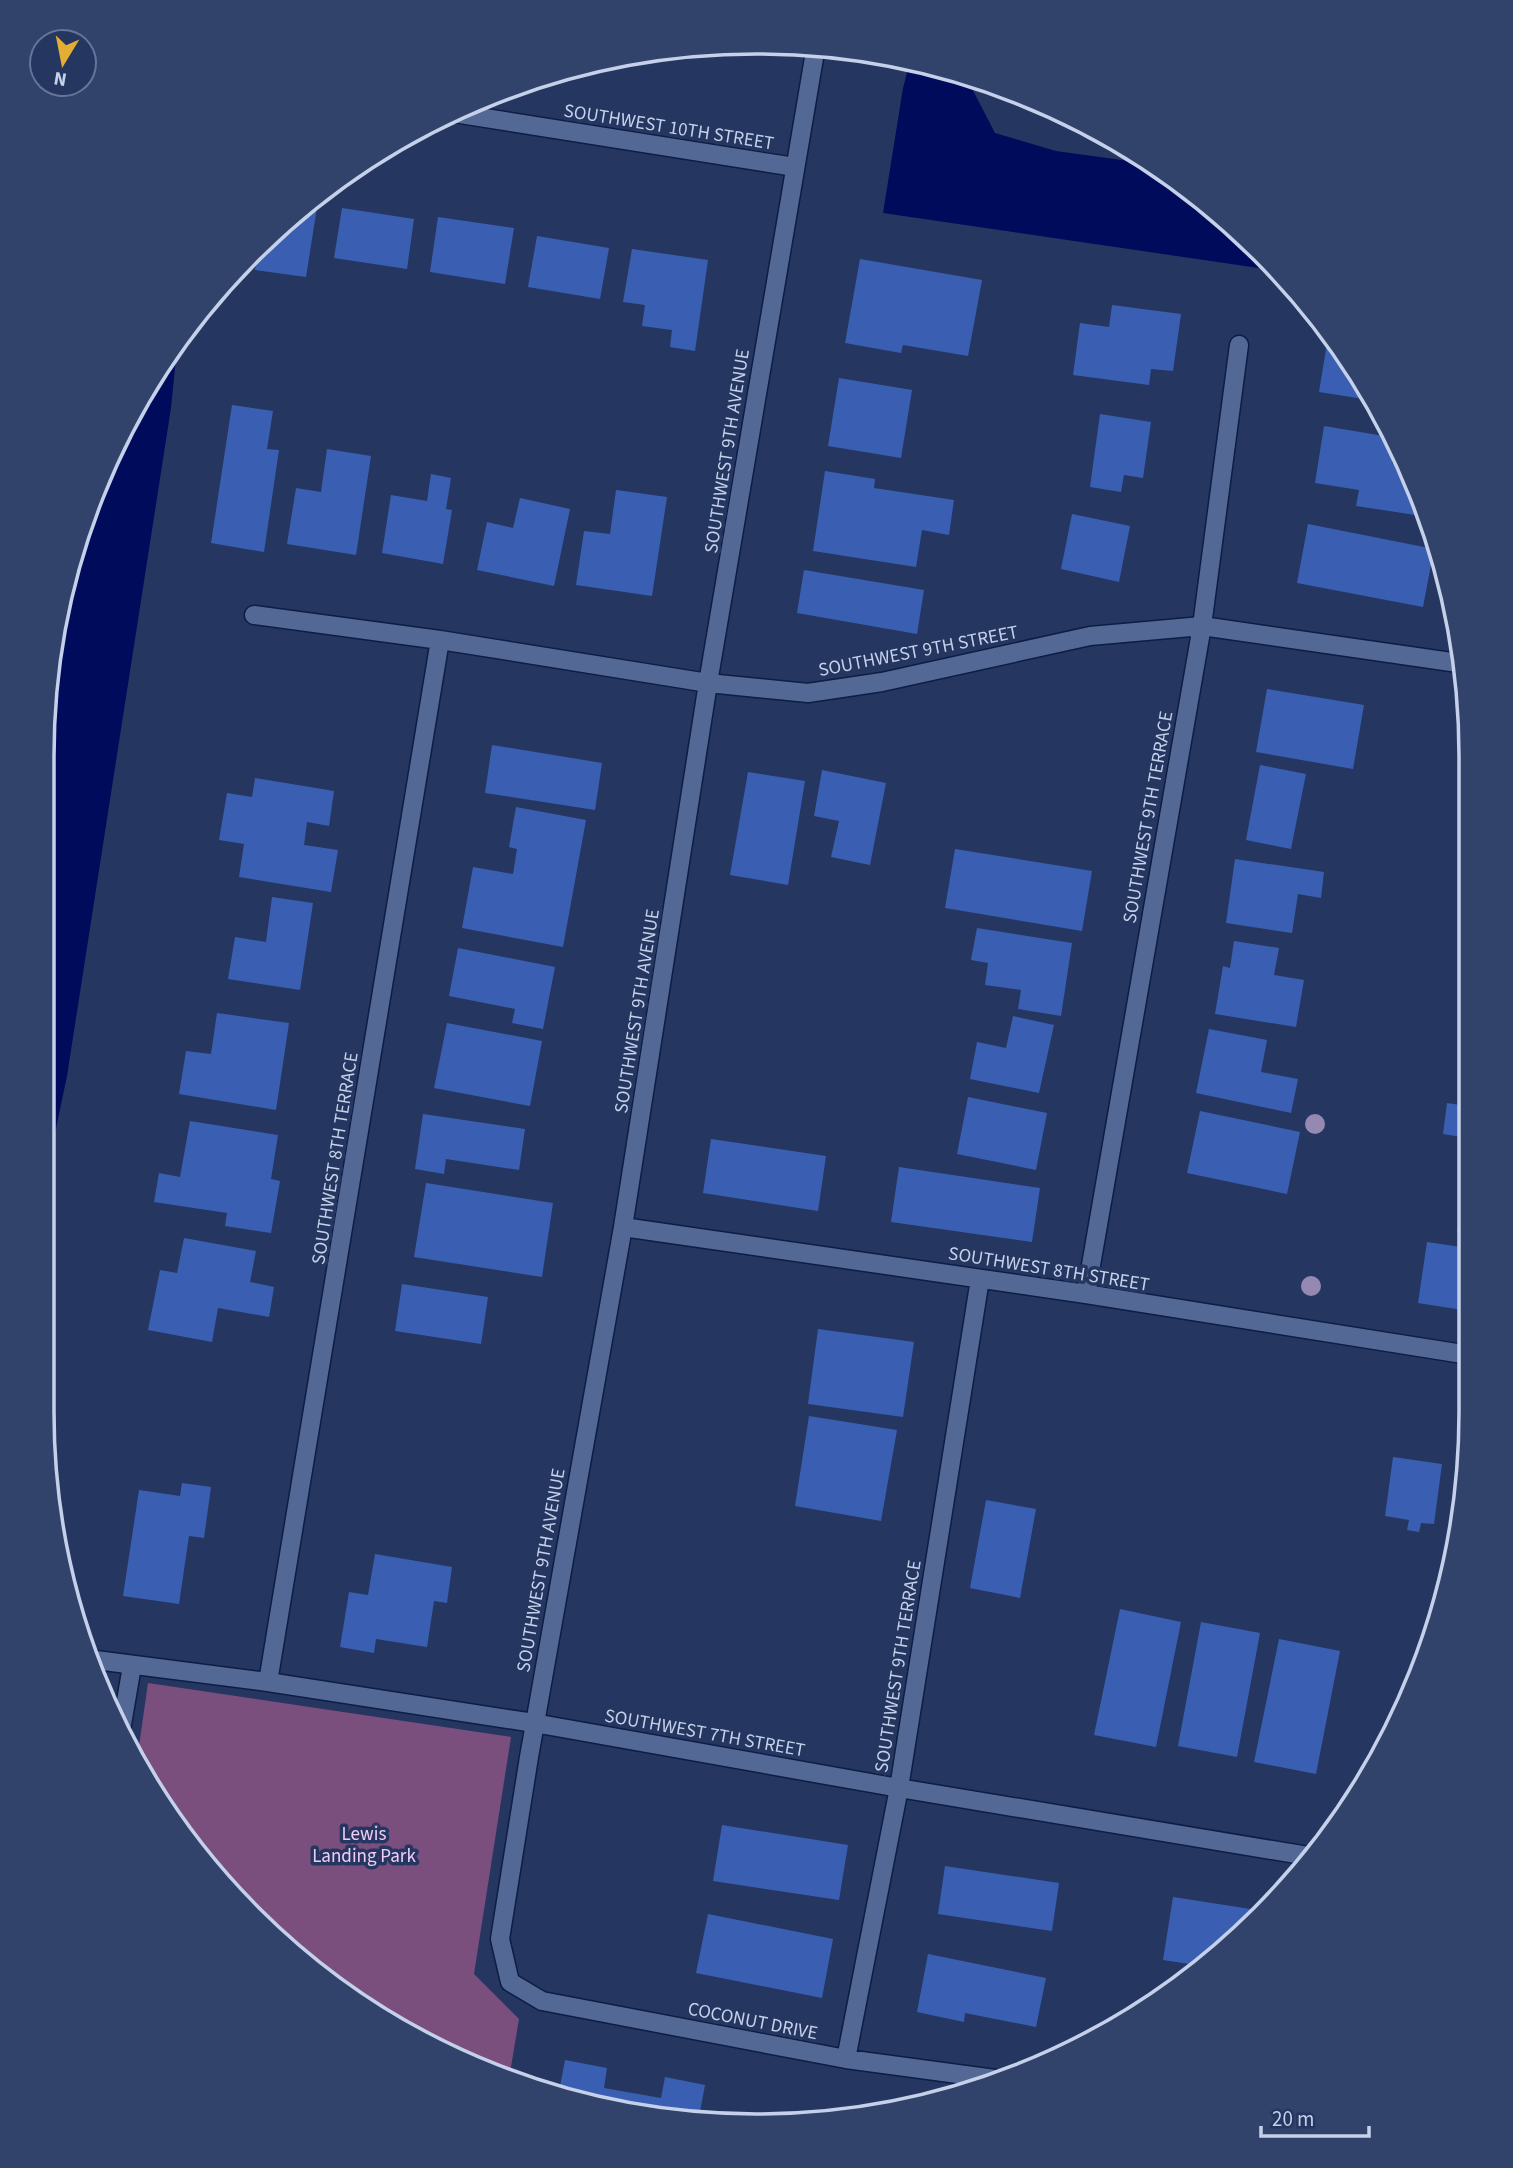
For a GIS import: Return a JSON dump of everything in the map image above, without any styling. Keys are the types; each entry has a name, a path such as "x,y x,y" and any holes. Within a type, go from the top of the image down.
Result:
{"street":[{"name":"SOUTHWEST 9TH AVENUE","path":"510,1982 500,1940 534,1723 623,1227 709,683 814,57"},
{"name":"SOUTHWEST 10TH STREET","path":"471,116 794,167"},
{"name":"SOUTHWEST 9TH TERRACE","path":"1086,1294 1202,626 1239,345"},
{"name":"SOUTHWEST 9TH STREET","path":"254,615 440,640 709,683 808,693 882,682 1090,636 1202,626 1453,662"},
{"name":"SOUTHWEST 8TH TERRACE","path":"268,1682 440,640"},
{"name":"SOUTHWEST 8TH STREET","path":"623,1227 1086,1294 1459,1352"},
{"name":"SOUTHWEST 9TH TERRACE","path":"846,2059 900,1788 980,1279"},
{"name":"SOUTHWEST 7TH STREET","path":"101,1661 268,1682 534,1723 1301,1855"},
{"path":"124,1715 132,1666"},
{"name":"COCONUT DRIVE","path":"510,1982 542,2001 846,2059 979,2077"}],"green space":[{"name":"Lewis Landing Park","path":"148,1683 511,1737 474,1974 519,2019 511,2068 405,2020 329,1969 293,1939 260,1908 199,1839 139,1746"}],"shaded area":[{"path":"907,71 972,89 995,133 1056,151 1128,161 1184,199 1261,268 883,213"},
{"path":"176,362 171,408 67,1076 54,1138 54,756 60,665 78,575 108,488 148,405"}],"building":[{"path":"342,208 414,219 407,269 334,258"},
{"path":"317,209 306,277 255,270 260,260"},
{"path":"438,217 514,228 505,284 430,272"},
{"path":"537,236 609,248 600,299 528,287"},
{"path":"632,249 708,260 695,351 670,347 672,330 642,326 645,305 623,302"},
{"path":"860,259 982,280 968,356 903,345 901,353 845,343"},
{"path":"1112,305 1181,314 1173,371 1151,369 1149,385 1073,375 1080,323 1109,327"},
{"path":"1326,347 1361,399 1319,392"},
{"path":"839,378 912,390 901,458 828,446"},
{"path":"232,405 273,411 267,449 279,450 264,552 211,543"},
{"path":"1100,414 1151,422 1143,478 1124,475 1121,492 1090,487"},
{"path":"1324,426 1381,435 1415,515 1356,506 1359,490 1315,483"},
{"path":"327,449 371,456 356,555 287,544 296,488 321,492"},
{"path":"825,471 875,479 874,488 954,500 949,535 922,530 916,567 813,551"},
{"path":"431,474 451,478 446,509 452,510 443,564 382,553 391,495 427,501"},
{"path":"616,490 667,497 652,596 576,585 584,531 610,534"},
{"path":"520,498 570,509 554,586 477,570 487,522 513,528"},
{"path":"1072,514 1130,526 1119,582 1061,569"},
{"path":"1308,524 1426,547 1431,563 1423,607 1297,583"},
{"path":"804,570 924,590 917,634 797,613"},
{"path":"1267,689 1364,705 1353,769 1256,752"},
{"path":"492,745 602,763 595,810 485,793"},
{"path":"1260,765 1306,774 1291,849 1246,840"},
{"path":"822,770 886,783 870,865 831,857 839,821 814,816"},
{"path":"748,772 805,781 788,885 730,875"},
{"path":"255,778 334,791 329,826 307,822 304,845 338,850 331,892 239,877 244,844 219,840 227,793 252,797"},
{"path":"516,807 586,820 563,947 462,928 473,867 513,874 517,849 509,847"},
{"path":"955,849 1092,871 1082,931 945,908"},
{"path":"1235,859 1324,872 1321,898 1298,894 1292,933 1226,923"},
{"path":"272,897 313,903 300,990 228,979 235,937 266,942"},
{"path":"977,928 1072,943 1061,1016 1018,1009 1021,990 985,985 988,963 971,960"},
{"path":"1234,941 1279,948 1274,975 1304,980 1296,1027 1215,1014 1223,966 1230,968"},
{"path":"458,948 555,967 543,1029 512,1023 515,1009 449,996"},
{"path":"217,1013 289,1023 276,1110 179,1094 186,1051 211,1054"},
{"path":"1013,1016 1054,1025 1039,1093 970,1079 977,1042 1006,1048"},
{"path":"447,1023 542,1041 530,1106 434,1088"},
{"path":"1209,1029 1267,1040 1261,1072 1298,1079 1291,1113 1196,1093"},
{"path":"968,1097 1047,1113 1036,1170 957,1154"},
{"path":"1447,1103 1459,1105 1459,1137 1443,1134"},
{"path":"1200,1111 1300,1132 1287,1194 1187,1173"},
{"path":"423,1114 525,1129 519,1170 446,1159 444,1174 415,1169"},
{"path":"190,1121 278,1135 271,1179 280,1181 271,1233 225,1226 227,1213 154,1202 159,1173 180,1177"},
{"path":"711,1139 826,1156 818,1211 703,1193"},
{"path":"899,1167 1040,1188 1032,1242 891,1222"},
{"path":"426,1183 553,1203 542,1277 414,1257"},
{"path":"184,1238 256,1251 250,1282 274,1287 269,1317 218,1308 212,1342 148,1330 160,1270 177,1273"},
{"path":"1427,1242 1459,1247 1459,1309 1418,1303"},
{"path":"402,1284 488,1297 481,1344 395,1331"},
{"path":"818,1329 914,1342 903,1417 808,1404"},
{"path":"809,1416 897,1430 881,1521 795,1506"},
{"path":"1393,1457 1442,1464 1434,1524 1421,1523 1419,1532 1407,1530 1409,1520 1385,1516"},
{"path":"182,1483 211,1487 204,1538 189,1536 179,1604 123,1596 139,1490 180,1496"},
{"path":"986,1500 1036,1509 1020,1598 970,1588"},
{"path":"375,1554 452,1567 447,1603 434,1601 427,1647 376,1639 374,1653 340,1647 349,1592 368,1595"},
{"path":"1120,1609 1181,1622 1156,1747 1094,1735"},
{"path":"1201,1622 1260,1633 1237,1757 1178,1746"},
{"path":"1279,1639 1340,1651 1316,1774 1254,1762"},
{"path":"722,1825 848,1845 839,1900 713,1881"},
{"path":"945,1866 1059,1883 1052,1931 938,1914"},
{"path":"1173,1897 1252,1909 1190,1964 1163,1960"},
{"path":"708,1914 833,1939 822,1998 696,1973"},
{"path":"928,1954 1046,1978 1036,2027 965,2013 964,2022 917,2012"},
{"path":"565,2060 607,2068 604,2088 661,2098 665,2077 705,2085 700,2111 619,2100 560,2085"}]}
